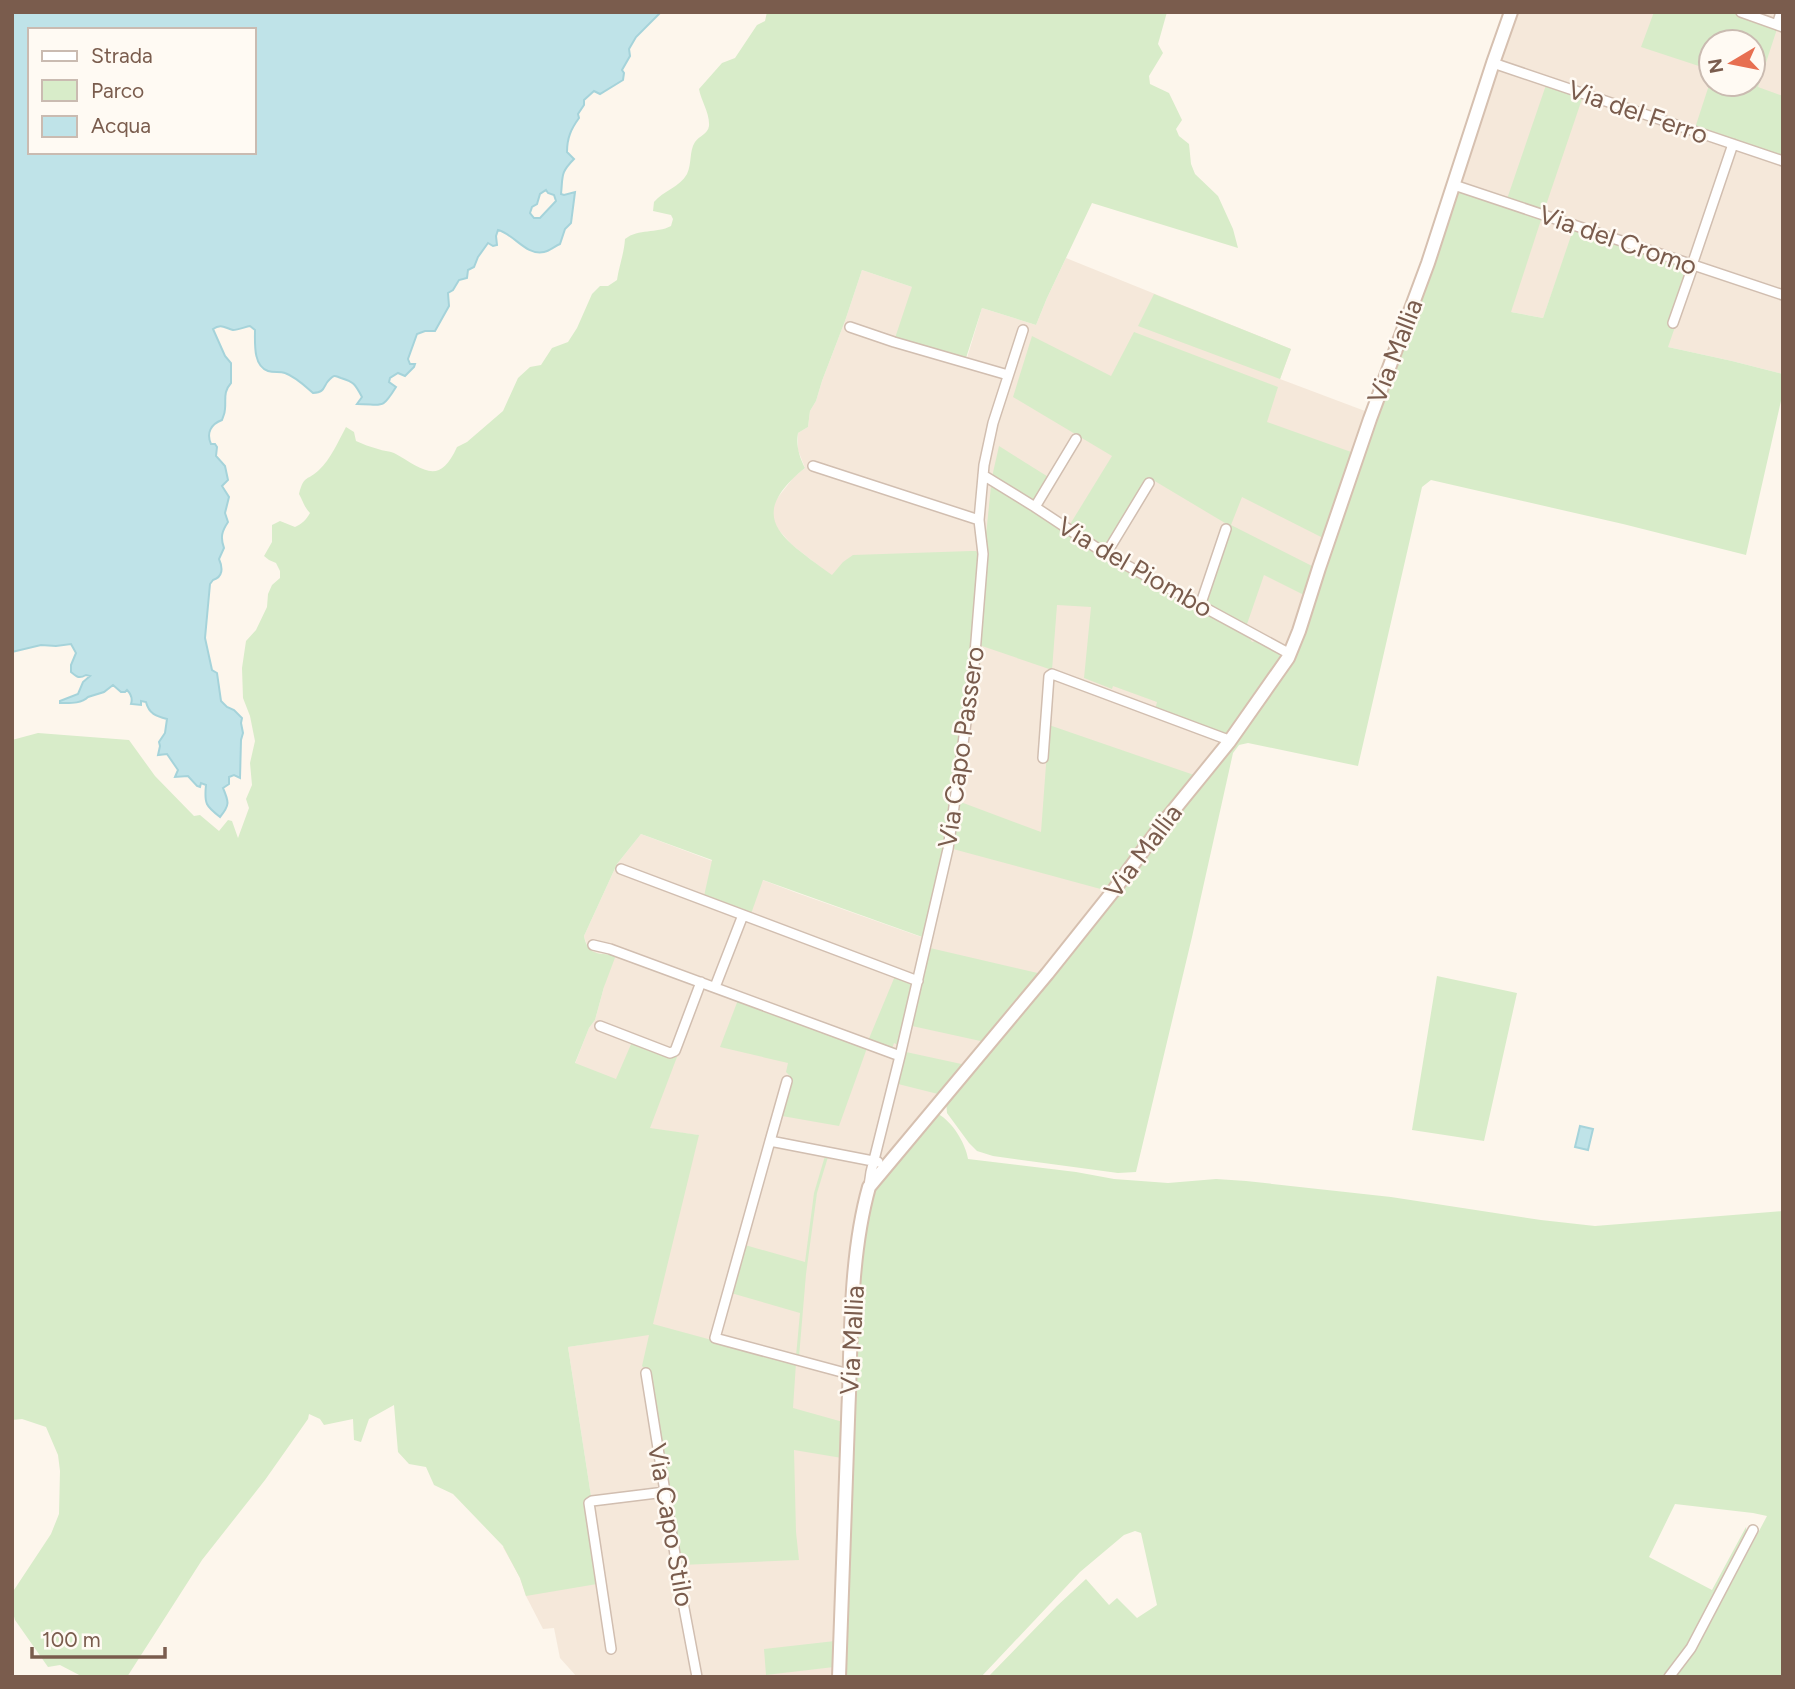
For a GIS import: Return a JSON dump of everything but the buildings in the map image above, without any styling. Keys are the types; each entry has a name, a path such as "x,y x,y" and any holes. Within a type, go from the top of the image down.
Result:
{"street":[{"name":"Via Mallia","path":"838,1677 855,1261 860,1222 869,1187 1114,890 1164,822 1229,742 1290,654 1370,419 1428,263 1511,12"},
{"path":"1741,12 1780,26 1781,12"},
{"name":"Via del Ferro","path":"1493,63 1783,161"},
{"path":"1673,323 1733,144"},
{"name":"Via del Cromo","path":"1454,185 1783,295"},
{"path":"850,327 1008,375"},
{"name":"Via Capo Passero","path":"869,1187 948,849 974,666 983,554 979,520 983,475 993,423 1023,330"},
{"path":"1035,507 1076,439"},
{"path":"813,466 979,520"},
{"name":"Via del Piombo","path":"983,475 1106,554 1290,654"},
{"path":"1106,554 1149,483"},
{"path":"1200,606 1226,529"},
{"path":"1043,758 1049,676 1052,674 1229,742"},
{"path":"621,869 918,981"},
{"path":"715,988 743,915"},
{"path":"593,945 901,1056"},
{"path":"600,1026 670,1053 675,1051 701,982"},
{"path":"787,1081 715,1338 849,1374"},
{"path":"770,1141 888,1164"},
{"name":"Via Capo Stilo","path":"646,1373 697,1677"},
{"path":"611,1649 589,1503 665,1492"},
{"path":"1669,1677 1690,1648 1753,1530"}],"shaded area":[{"path":"1506,12 1783,12 1783,374 1668,347 1669,324 1688,271 1686,268 1574,230 1543,318 1511,312 1456,190"},
{"path":"1066,258 1291,349 1280,379 1365,411 1364,422 1289,647 1228,737 1108,891 864,1183 859,1203 834,1677 577,1677 560,1658 554,1628 543,1629 503,1547 591,1496 568,1347 650,1334 698,1135 554,1117 589,1028 595,1020 604,987 609,954 593,953 588,949 584,936 617,864 641,834 924,938 936,888 965,703 832,576 792,545 777,528 772,509 794,477 805,468 798,450 798,433 808,427 810,411 816,401 862,270 912,287 967,358 982,308 1036,325"}],"green space":[{"path":"767,12 1167,12 1158,44 1163,53 1149,76 1150,84 1169,93 1182,120 1176,129 1179,136 1189,144 1195,174 1218,196 1233,229 1238,248 1092,203 1036,325 982,308 966,358 895,338 912,287 862,270 816,401 810,411 808,427 798,433 798,451 805,468 786,486 776,501 774,515 778,527 787,539 832,575 853,555 976,551 980,555 959,748 925,938 763,880 751,914 704,896 712,860 641,834 617,864 584,936 591,950 616,955 595,1020 575,1063 616,1079 632,1042 670,1057 677,1057 650,1128 699,1135 653,1324 796,1363 793,1408 843,1422 842,1458 794,1450 799,1560 681,1565 649,1373 642,1366 649,1335 568,1347 591,1496 584,1503 597,1584 526,1596 503,1546 453,1494 434,1485 426,1467 409,1464 398,1452 394,1405 369,1419 361,1442 354,1440 353,1419 324,1425 320,1419 309,1414 265,1480 202,1560 127,1677 83,1677 60,1665 48,1667 15,1620 12,1609 12,1593 51,1534 59,1514 60,1471 58,1455 46,1427 22,1419 12,1420 12,740 38,733 129,740 155,776 194,816 200,815 219,831 228,820 232,821 238,838 249,808 246,799 252,785 250,763 255,741 243,698 242,668 246,641 256,630 267,607 272,585 280,578 276,563 264,556 272,542 272,525 280,521 295,527 307,518 310,513 299,494 303,483 327,461 346,427 354,432 356,441 394,453 422,469 437,471 444,467 457,447 467,442 503,411 518,378 530,367 541,365 552,348 568,342 592,294 600,286 608,286 617,280 625,239 636,233 671,226 671,215 653,211 654,202 684,178 689,170 693,146 708,129 708,116 699,89 722,63 735,58 757,25 765,21"},
{"path":"1654,12 1730,12 1777,29 1767,60 1767,28 1697,28 1697,65 1641,47"},
{"path":"1546,85 1582,99 1544,211 1507,199"},
{"path":"1767,90 1783,96 1783,158 1695,128 1705,98 1767,98"},
{"path":"1456,190 1541,220 1511,312 1543,318 1573,230 1686,268 1688,271 1670,324 1675,327 1668,347 1783,374 1783,392 1746,555 1431,480 1422,487 1358,766 1248,743 1239,745 1233,753 1136,1172 1118,1173 993,1156 977,1151 947,1113 946,1101 1282,674"},
{"path":"1154,294 1291,349 1280,379 1138,326"},
{"path":"1134,332 1278,387 1267,422 1354,453 1325,539 1242,497 1231,525 1316,568 1306,596 1264,575 1246,627 1206,606 1205,602 1230,526 1148,477 1105,547 1102,547 1069,526 1112,456 1013,397 1032,336 1111,376"},
{"path":"999,446 1050,478 1034,503 992,477"},
{"path":"991,486 1248,635 1252,642 1258,640 1285,655 1228,737 1155,710 1157,702 1084,678 1091,607 1057,605 1052,670 979,645"},
{"path":"1049,725 1197,776 1108,891 953,849 958,801 1041,832"},
{"path":"930,948 1042,974 985,1042 912,1026"},
{"path":"895,976 914,984 898,1045 894,1043 892,1049 868,1041"},
{"path":"1437,976 1517,993 1484,1141 1412,1130"},
{"path":"738,1000 867,1048 839,1126 782,1116 790,1083 790,1076 786,1072 788,1063 720,1047"},
{"path":"906,1052 966,1065 942,1095 898,1084"},
{"path":"938,1114 958,1134 968,1159 1114,1179 1168,1183 1216,1179 1246,1181 1391,1197 1595,1226 1783,1211 1783,1677 1675,1677 1696,1650 1767,1516 1675,1504 1649,1557 1712,1590 1746,1527 1747,1533 1686,1646 1664,1677 988,1677 1086,1579 1109,1605 1117,1598 1137,1618 1157,1605 1141,1533 1135,1531 1124,1535 1080,1572 981,1677 842,1677 855,1325 861,1247 874,1188"},
{"path":"825,1156 828,1157 817,1193 806,1274 799,1357 796,1356 800,1313 731,1293 745,1245 805,1262 814,1193"},
{"path":"835,1641 834,1667 766,1675 764,1649"}],"water":[{"path":"12,12 661,12 636,37 629,49 630,56 622,70 623,80 600,94 594,91 584,100 568,142 567,152 574,159 564,171 561,194 575,192 571,223 565,229 560,244 546,251 531,251 498,230 497,245 488,243 474,267 468,270 467,278 459,280 448,293 449,306 435,331 417,334 408,359 410,364 415,364 414,367 405,376 398,373 390,378 389,382 396,387 384,403 357,404 362,397 356,386 335,376 322,390 313,393 283,372 270,372 263,368 257,359 255,330 250,326 235,330 221,326 213,329 231,363 231,383 226,393 222,420 212,426 209,433 211,444 217,447 216,456 225,466 228,480 222,486 229,497 225,513 228,522 222,537 224,548 219,559 221,572 210,584 205,638 212,670 217,673 221,701 242,718 243,733 240,778 234,775 229,777 229,784 223,788 228,803 220,817 207,804 206,785 201,783 200,787 197,786 188,776 175,777 178,770 167,754 158,755 159,742 165,733 167,719 154,714 146,702 141,701 141,705 131,704 131,696 127,690 121,692 113,685 82,701 60,703 78,694 83,682 90,676 78,677 71,672 76,653 71,644 41,645 12,652","holes":["546,190 554,195 556,201 540,218 534,218 530,213 532,207 537,204 540,194"]},
{"path":"1580,1126 1593,1129 1588,1150 1575,1147"}]}
